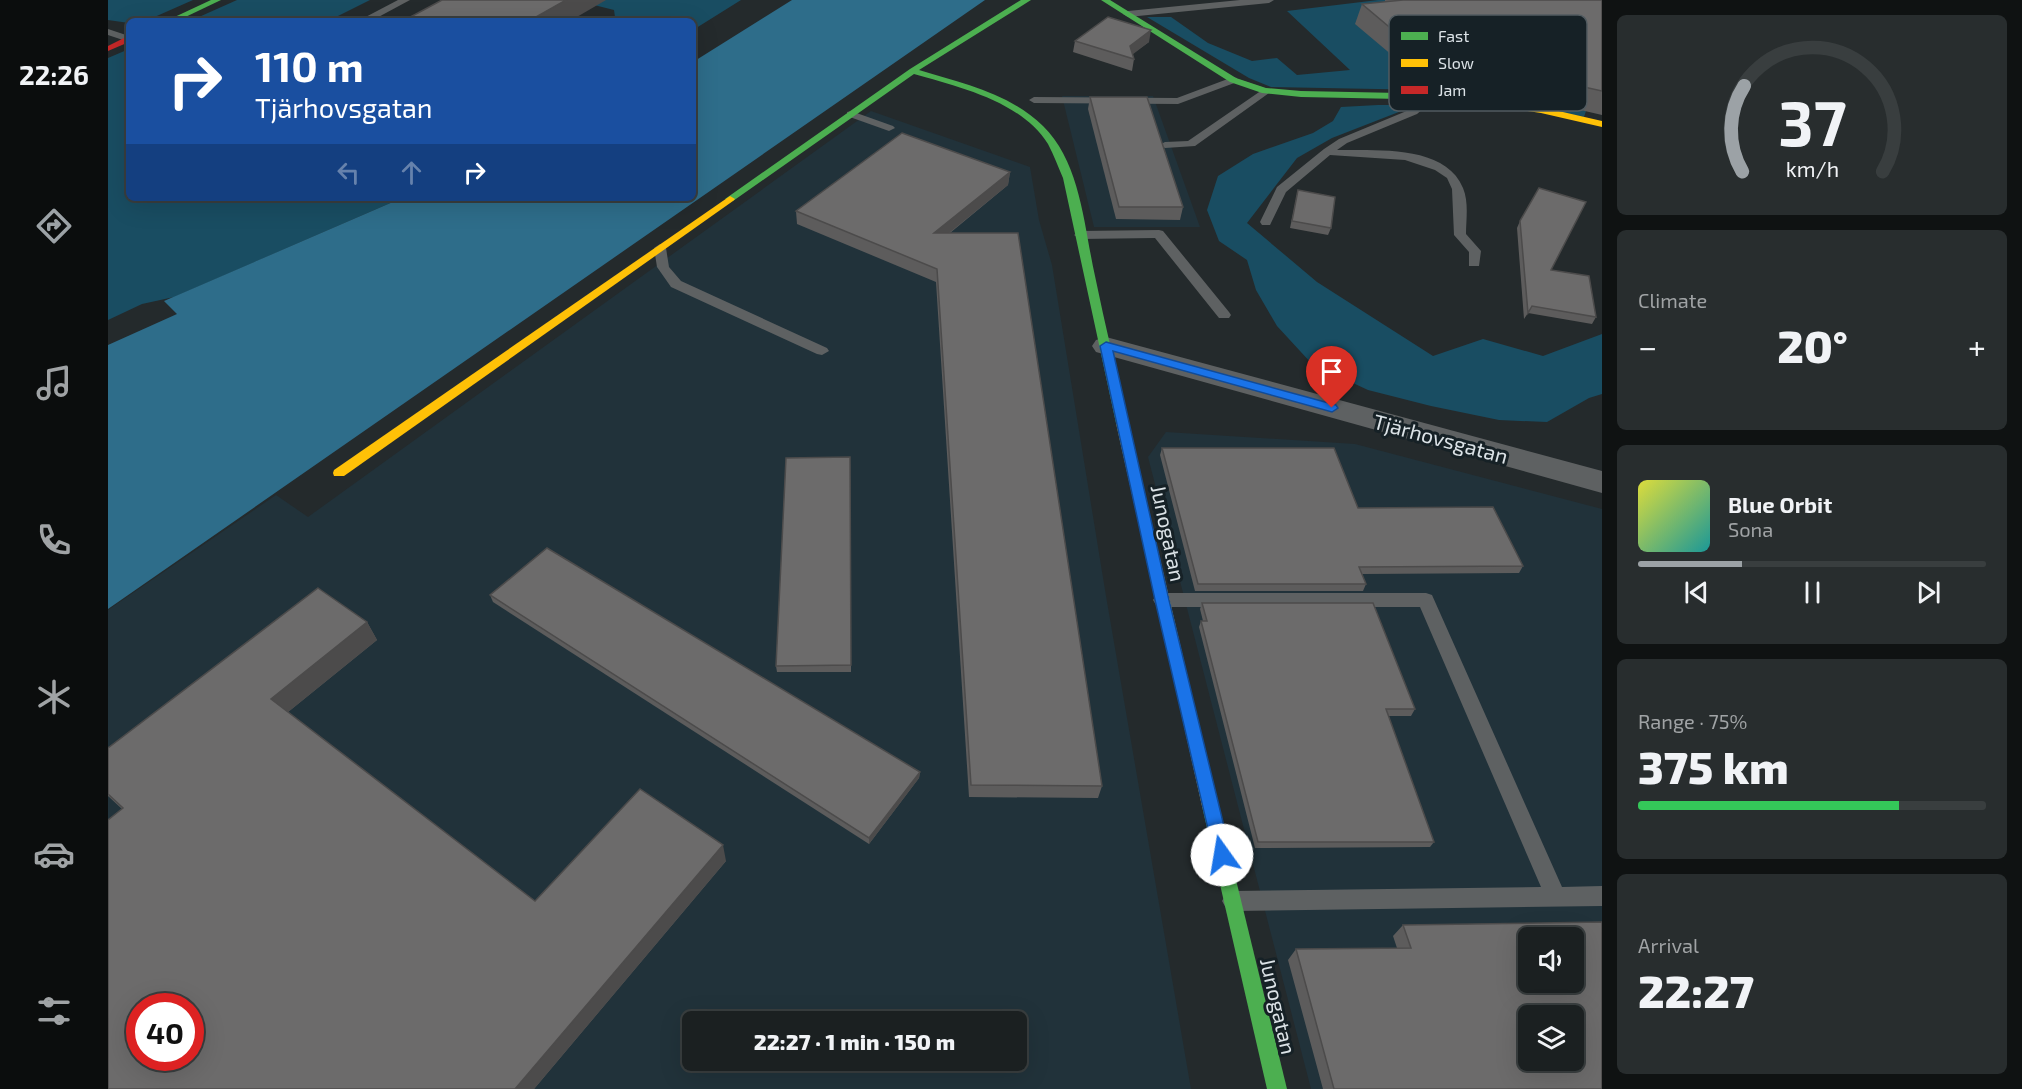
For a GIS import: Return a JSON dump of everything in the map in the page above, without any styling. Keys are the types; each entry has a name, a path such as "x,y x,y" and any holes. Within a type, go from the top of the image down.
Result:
{"street":[{"path":"177,18 217,0"},
{"path":"339,473 913,71 988,22 1027,0"},
{"path":"1105,0 1233,80 1265,91 1301,94 1389,95"},
{"path":"108,49 126,40"},
{"name":"Junogatan","path":"913,71 988,96 1014,109 1038,126 1053,144 1080,235 1162,600 1277,1089"},
{"path":"1539,111 1602,124"},
{"name":"Tjärhovsgatan","path":"1106,346 1602,483"}],"lane":[{"path":"369,18 405,0"},
{"path":"1128,14 1269,0"},
{"path":"108,32 126,38"},
{"path":"1014,109 1034,100 1178,101 1233,80"},
{"path":"1034,100 1040,86"},
{"path":"1165,145 1191,144 1265,91"},
{"path":"1266,222 1281,190 1329,151 1343,141 1414,111"},
{"path":"851,114 889,128"},
{"path":"1329,151 1337,154 1391,153 1423,161 1446,170 1458,187 1460,235 1475,251 1474,263"},
{"path":"1080,235 1158,234 1224,315"},
{"path":"660,248 663,267 676,284 822,351"},
{"path":"1162,600 1426,600 1556,897"},
{"path":"1233,901 1602,896"}],"shaded area":[{"path":"108,0 193,0 152,18 126,18 126,23 108,20"},
{"path":"237,0 370,0 334,18 197,18"},
{"path":"596,0 741,0 696,28 696,18 614,18 614,10 590,4"},
{"path":"792,0 985,0 696,201 696,60"},
{"path":"1378,0 1453,0 1449,15 1389,15 1389,89 1271,87 1249,78 1147,17 1171,17 1208,43 1252,61 1277,58 1297,75 1350,70 1287,11"},
{"path":"126,50 126,201 395,201 174,297 142,304 108,320 108,58"},
{"path":"1062,96 1153,96 1200,227 1094,227"},
{"path":"1389,105 1389,111 1401,111 1332,138 1297,158 1247,223 1317,282 1433,356 1483,339 1543,356 1602,334 1602,394 1589,398 1547,422 1499,420 1431,406 1368,390 1312,364 1277,326 1256,290 1247,260 1219,241 1207,210 1218,176 1253,154 1313,133 1333,121 1341,107"},
{"path":"871,111 1030,167 1039,220 1052,265 1106,596 1191,1089 108,1089 108,610 276,495 308,517"},
{"path":"1554,111 1586,111 1584,117"},
{"path":"395,201 696,201 108,609 108,345 177,314 164,301"},
{"path":"1166,432 1355,444 1602,509 1602,1089 1311,1089 1148,457"}],"building":[{"path":"442,0 566,0 534,18 409,18"},
{"path":"1403,0 1602,0 1602,91 1587,88 1587,15 1389,15 1389,27 1362,4"},
{"path":"1108,17 1151,30 1130,46 1134,59 1075,41"},
{"path":"1090,97 1147,97 1183,207 1119,207"},
{"path":"902,133 1010,172 934,233 1018,233 1102,786 971,785 937,269 796,211"},
{"path":"1539,188 1586,202 1551,270 1589,276 1596,317 1532,306 1528,313 1520,221"},
{"path":"1298,190 1335,197 1331,228 1292,221"},
{"path":"1162,448 1334,448 1358,508 1493,507 1523,566 1359,567 1366,584 1198,584"},
{"path":"850,457 851,665 776,666 786,458"},
{"path":"547,548 920,772 869,838 490,595"},
{"path":"318,588 367,622 271,699 535,901 640,789 723,845 515,1089 108,1089 108,820 123,808 108,794 108,748"},
{"path":"1202,603 1373,603 1415,709 1386,709 1434,842 1258,842 1201,621 1207,621"},
{"path":"1602,922 1602,1089 1334,1089 1296,949 1411,948 1403,925"}],"traffic: fast":[{"path":"177,18 217,0"},
{"path":"730,199 913,71 988,22 1027,0"},
{"path":"1105,0 1233,80 1265,91 1389,96"},
{"path":"913,71 981,92 1013,108 1041,129 1052,143 1073,198 1122,423"},
{"path":"1210,806 1277,1089"}],"traffic: slow":[{"path":"1545,111 1602,124"},
{"path":"339,473 730,199"},
{"path":"1122,423 1210,806"}],"traffic: jam":[{"path":"108,49 126,40"}],"route":[{"path":"1222,855 1162,600 1106,346 1332,408"}]}
